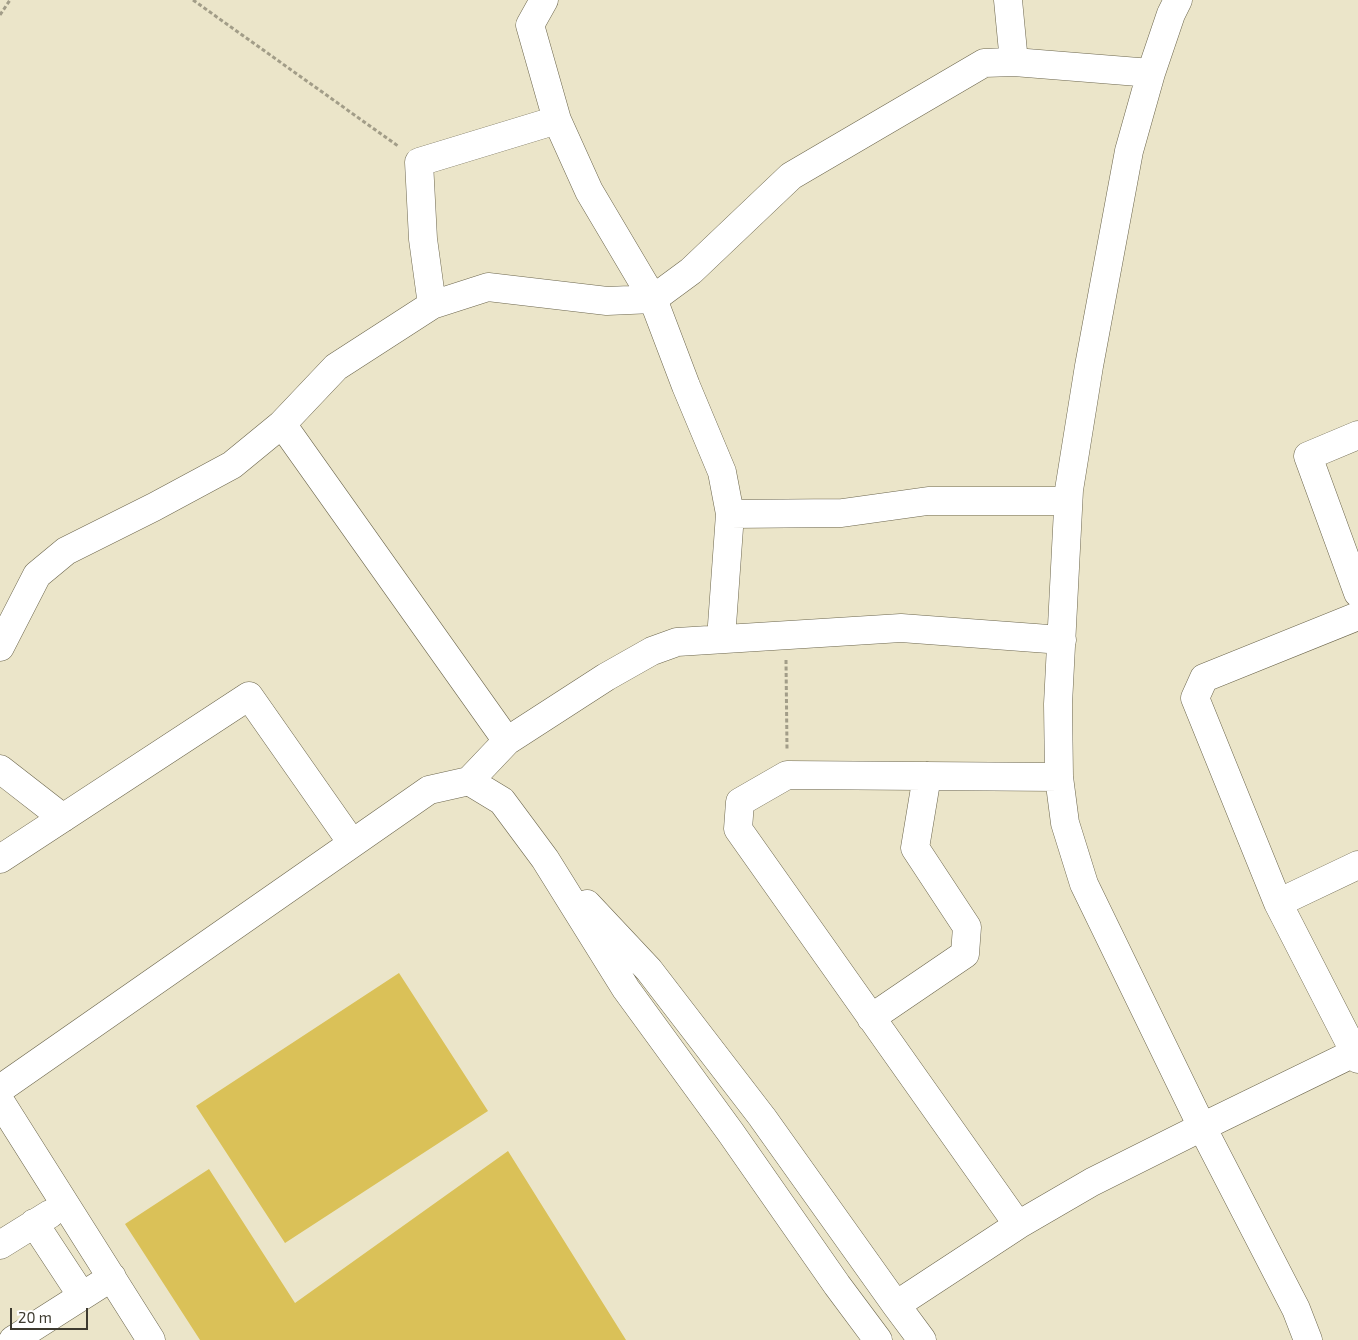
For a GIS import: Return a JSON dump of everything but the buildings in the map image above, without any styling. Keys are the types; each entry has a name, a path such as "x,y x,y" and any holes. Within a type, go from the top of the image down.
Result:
{"street":[{"path":"544,0 530,25 558,120 588,191 653,299 686,386 722,472 730,514 721,639"},
{"path":"1008,0 1014,62"},
{"path":"1178,0 1171,14 1151,73 1129,151 1089,366 1068,502 1058,704 1059,777 1065,823 1084,884 1202,1127 1296,1310 1308,1340"},
{"path":"0,647 38,575 66,551 232,465 282,424 336,367 432,305 488,287 607,301 653,299 691,271 791,176 984,64 1014,62 1151,73"},
{"path":"432,305 423,239 419,162 558,120"},
{"path":"282,424 507,741"},
{"path":"1358,435 1308,456 1358,593"},
{"path":"730,514 842,513 928,501 1068,502"},
{"path":"896,1306 1018,1225 1092,1182 1202,1127 1357,1054 1278,903 1195,698 1204,678 1358,616"},
{"path":"0,1089 429,790 469,781 507,741 606,677 652,651 677,642 901,628 1062,640"},
{"path":"0,859 249,696 352,842"},
{"path":"0,769 63,818"},
{"path":"1018,1225 738,829 740,802 787,775 1059,777"},
{"path":"872,1018 965,954 967,927 915,848 927,776"},
{"path":"469,781 502,801 545,859 626,989 878,1340"},
{"path":"545,859 649,970 762,1117 922,1340"},
{"path":"1278,903 1358,865"},
{"path":"0,1101 151,1340"},
{"path":"0,1245 65,1204"},
{"path":"34,1223 82,1296"},
{"path":"13,1340 112,1278"}],"path":[{"path":"0,15 10,0"},
{"path":"193,0 419,162"},
{"path":"786,635 787,775"}]}
